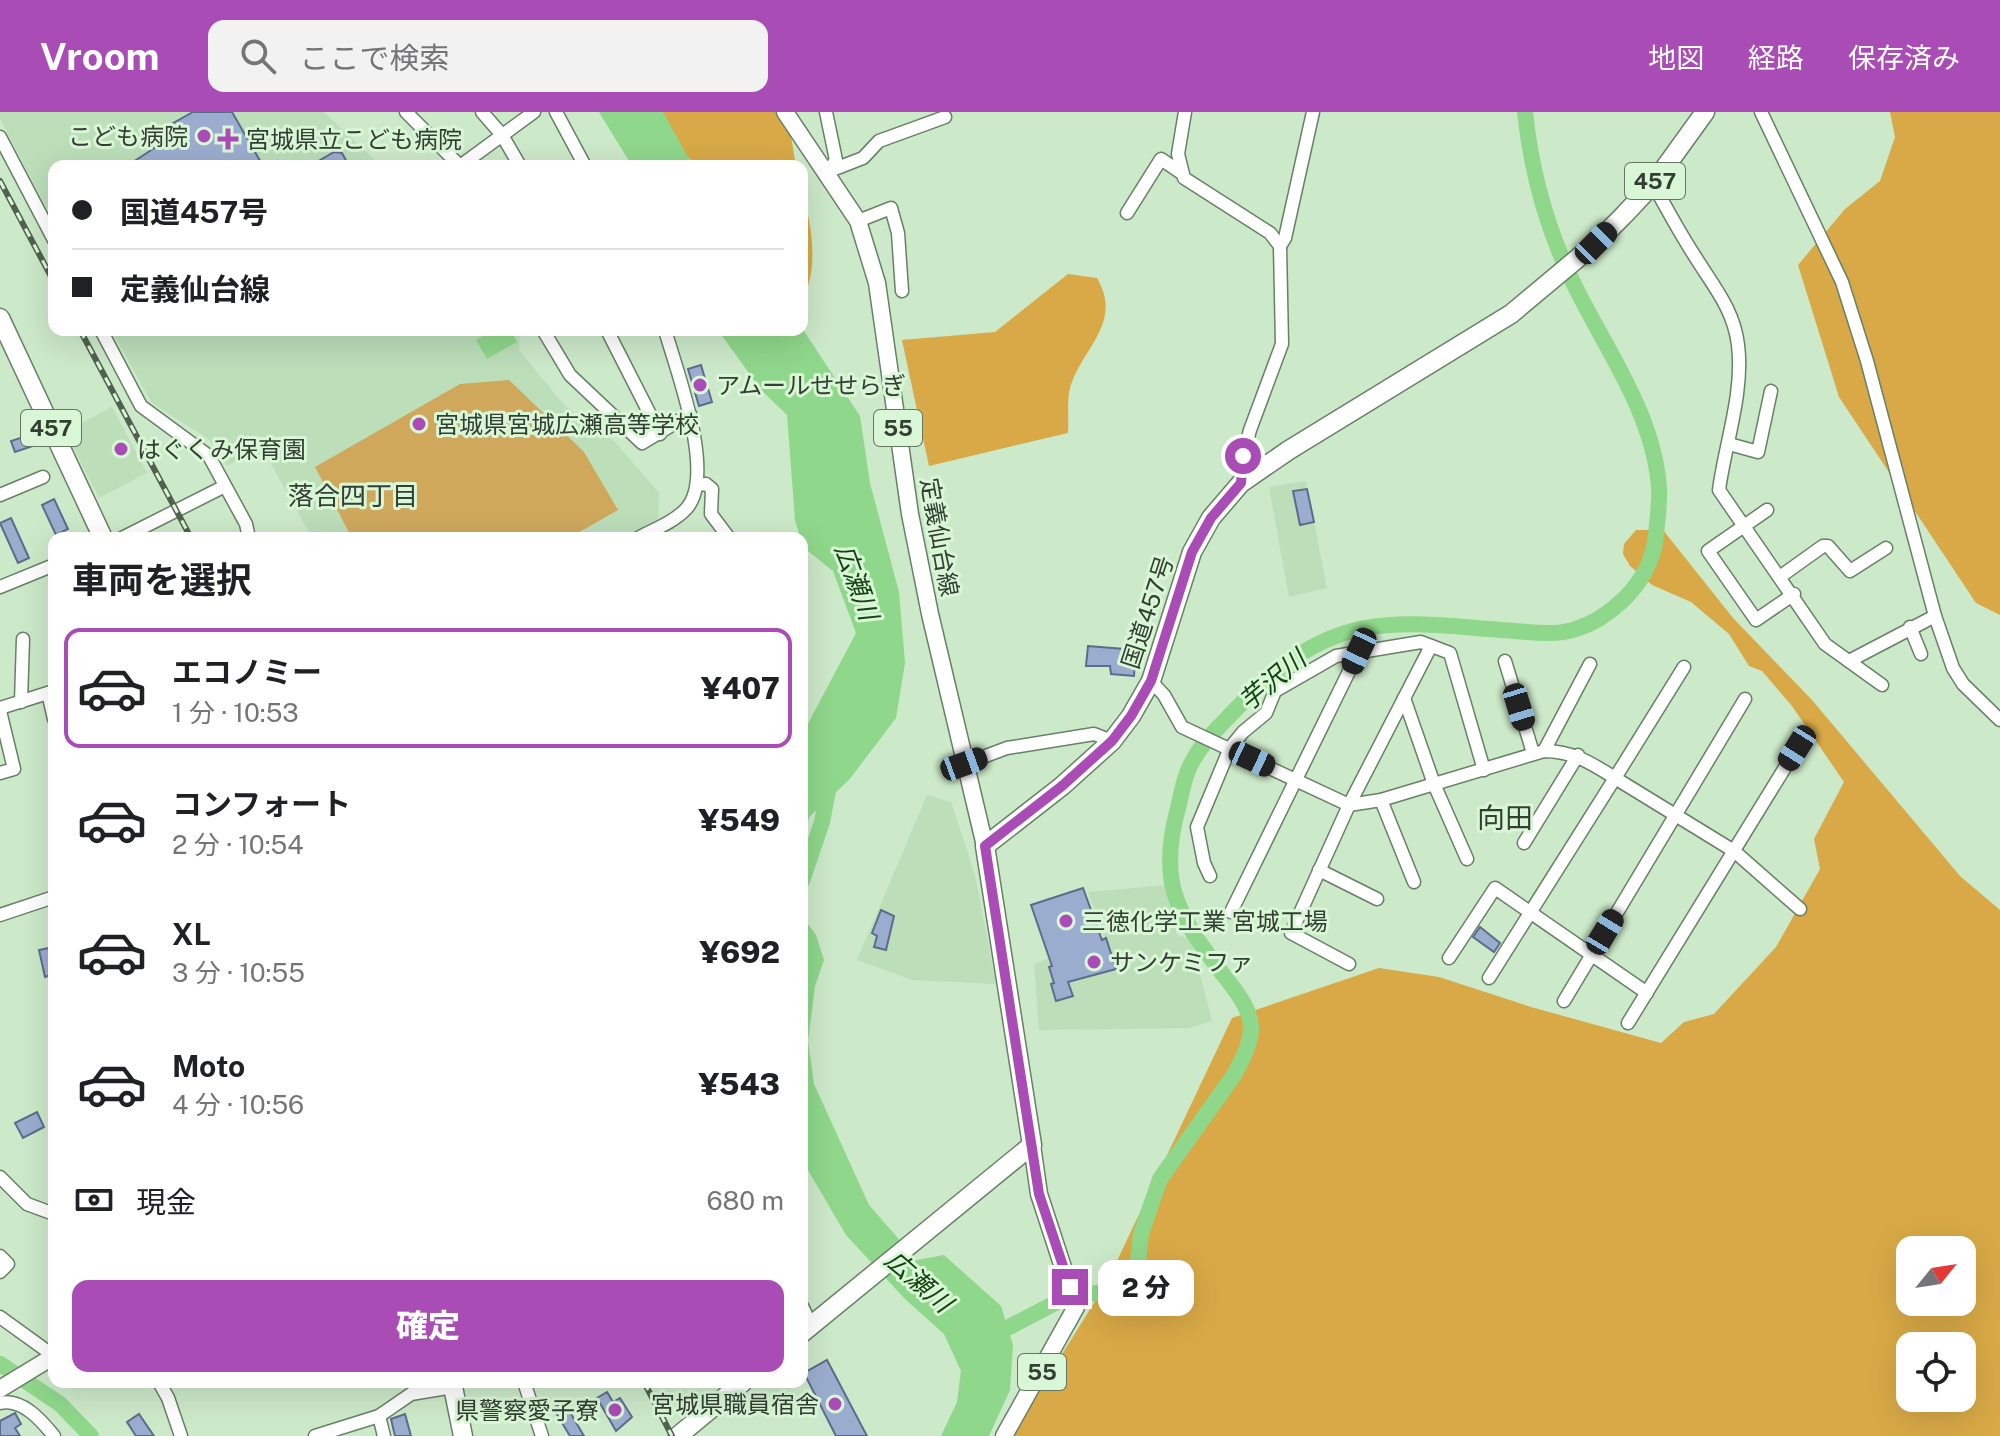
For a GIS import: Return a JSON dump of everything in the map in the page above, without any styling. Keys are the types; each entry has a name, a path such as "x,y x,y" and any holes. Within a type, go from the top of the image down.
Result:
{"highway":[{"name":"国道457号","path":"985,846 1062,786 1112,741 1151,681 1192,552 1211,518 1241,483 1289,450 1511,314 1596,243 1653,184 1705,112"},
{"name":"457","path":"0,318 100,532"},
{"path":"808,1327 1032,1145 985,846"},
{"path":"454,1388 463,1436"},
{"path":"678,1436 736,1388"}],"main road":[{"name":"定義仙台線","path":"785,112 858,221 877,283 910,514 964,764 985,846"},
{"name":"55","path":"1004,1436 1076,1307 1039,1194 1032,1145"},
{"path":"0,1389 48,1360"}],"street":[{"path":"406,112 454,160"},
{"path":"482,112 502,135 517,160"},
{"path":"468,160 534,112"},
{"path":"556,112 582,160"},
{"path":"826,112 836,160 827,172"},
{"path":"1180,172 1178,154 1185,112"},
{"path":"1241,483 1243,456 1250,430 1282,344 1280,246 1285,238 1313,112"},
{"path":"1761,112 1842,282 1867,361 1935,616 1953,668 1963,684 2000,720"},
{"path":"827,172 863,158 879,141 945,117"},
{"path":"0,137 48,229"},
{"path":"1127,213 1161,159 1191,184 1270,233 1280,246"},
{"path":"1653,184 1696,259 1724,299 1735,330 1739,362 1729,444 1719,490 1794,594 1825,644 1882,685"},
{"path":"858,221 891,208 898,233 902,291"},
{"path":"104,336 141,406 150,416 199,446 209,456 248,532"},
{"path":"547,336 570,375 642,443 690,414"},
{"path":"610,336 660,434"},
{"path":"648,532 687,509 697,485 690,414 667,336"},
{"path":"1729,444 1758,452 1771,391"},
{"path":"0,495 43,477"},
{"path":"697,485 706,484 712,489 711,514 724,532"},
{"path":"134,532 225,486"},
{"path":"1767,510 1708,551 1756,620 1794,594"},
{"path":"1781,576 1823,546 1828,546 1850,571 1886,548"},
{"path":"0,587 48,567"},
{"path":"1849,661 1935,616"},
{"path":"1910,627 1921,654"},
{"path":"21,702 23,639"},
{"path":"1210,876 1204,863 1197,827 1227,748 1266,713 1275,691 1336,656 1421,642 1450,653 1484,770"},
{"path":"1349,964 1291,933 1349,805 1431,646"},
{"path":"1879,646 1887,659"},
{"path":"1231,912 1359,651"},
{"path":"1505,661 1538,752"},
{"path":"1538,752 1590,664"},
{"path":"1489,978 1684,667"},
{"path":"1151,681 1164,695 1182,727 1349,805 1381,800 1538,752 1566,751 1578,755 1734,851 1800,909"},
{"path":"0,773 14,769 0,710 48,693"},
{"path":"1404,698 1434,784 1467,859"},
{"path":"1564,1001 1745,699"},
{"path":"964,764 1007,748 1094,734 1112,741"},
{"path":"1628,1023 1797,748"},
{"path":"1524,843 1578,755"},
{"path":"1381,800 1414,882"},
{"path":"1319,870 1377,899"},
{"path":"1449,958 1495,888 1647,993"},
{"path":"0,915 48,899"},
{"path":"0,1177 27,1204 48,1212"},
{"path":"0,1256 8,1264 0,1272"},
{"path":"0,1317 48,1356"},
{"path":"161,1388 181,1436"},
{"path":"315,1436 379,1416 411,1394 436,1388"},
{"path":"526,1388 542,1436"},
{"path":"0,1403 8,1401 37,1415 54,1436"},
{"path":"379,1416 384,1436"}],"shaded area":[{"name":"宮城県立こども病院","path":"0,112 324,112 375,160 48,160 48,211 0,119"},
{"path":"642,112 787,112 795,160 691,160"},
{"path":"1890,112 2000,112 2000,615 1976,603 1839,397 1798,265 1845,209 1880,181 1895,137"},
{"path":"808,217 812,252 808,285"},
{"path":"1068,274 1097,278 1106,307 1099,332 1070,388 1068,433 929,466 902,340 995,332"},
{"name":"宮城県宮城広瀬高等学校","path":"114,336 520,336 519,350 564,405 615,442 659,493 658,519 635,532 309,532 266,455 251,461 240,459 227,466 210,440 152,403"},
{"path":"509,380 584,452 618,510 580,532 349,532 315,467 460,384"},
{"path":"112,407 147,473 99,498 65,432"},
{"path":"1306,481 1327,588 1289,597 1269,487"},
{"path":"1636,530 1663,530 1733,618 1812,700 1960,876 2000,910 2000,1436 1011,1436 1107,1282 1232,1018 1379,968 1439,977 1531,1007 1661,1043 1684,1022 1714,1014 1776,947 1820,869 1814,839 1844,782 1792,706 1762,671 1749,666 1729,634 1691,602 1652,585 1630,566 1623,554 1624,544"},
{"path":"927,795 951,802 975,875 996,984 912,980 857,960"},
{"name":"サンケミファ","path":"1167,885 1177,935 1191,939 1212,1021 1190,1028 1039,1030 1034,964 1104,937 1088,892"}],"water":[{"path":"599,112 663,112 690,160 628,160"},
{"path":"483,336 514,336 517,342 487,359 476,340"},
{"path":"722,336 807,336 860,416 870,483 899,592 905,663 896,718 849,780 808,821 808,724 856,633 833,571 808,551 808,532 799,532 787,415 761,390"},
{"path":"808,924 816,935 824,960 815,986 808,1041"},
{"path":"808,1041 814,1084 869,1205 917,1260 944,1255 1001,1306 1013,1345 1010,1390 989,1436 941,1436 957,1402 961,1371 944,1334 905,1299 846,1235 808,1170"}],"building":[{"name":"こども病院","path":"193,112 232,112 260,160 136,160 165,141 159,131"},
{"path":"334,152 342,153 346,160 320,160"},
{"name":"アムールせせらぎ","path":"701,365 712,402 699,406 688,369"},
{"path":"35,433 39,444 15,452 11,441"},
{"path":"1307,489 1314,522 1300,525 1293,491"},
{"path":"54,499 68,529 55,532 42,505"},
{"path":"11,518 29,558 18,563 0,523"},
{"path":"1088,646 1136,650 1134,676 1111,674 1110,666 1086,666"},
{"path":"1083,888 1102,940 1106,938 1116,969 1068,982 1073,996 1056,1001 1049,967 1052,966 1031,905"},
{"path":"881,910 894,916 886,950 874,947 877,936 872,933"},
{"path":"1480,927 1500,943 1494,952 1473,937"},
{"path":"48,948 48,976 45,977 39,950"},
{"path":"37,1112 44,1127 23,1138 15,1123"},
{"name":"宮城県職員宿舎","path":"827,1360 867,1436 836,1436 808,1381 808,1371"},
{"name":"県警察愛子寮","path":"607,1392 613,1402 620,1398 632,1417 616,1431 597,1398"},
{"path":"564,1402 584,1436 570,1436 553,1408"},
{"path":"15,1413 21,1424 15,1428 20,1436 0,1436 0,1421"},
{"path":"139,1414 154,1436 136,1436 127,1422"},
{"path":"405,1414 411,1436 395,1436 391,1419"}],"waterway":[{"name":"芋沢川","path":"988,1338 1061,1300 1116,1289 1133,1278 1137,1270 1141,1234 1160,1179 1234,1075 1247,1048 1251,1030 1248,1012 1190,927 1174,892 1171,873 1172,832 1184,782 1208,738 1278,670 1327,640 1365,628 1399,625 1539,633 1567,631 1595,621 1617,605 1635,587 1649,563 1659,506 1655,460 1637,405 1570,276 1553,236 1535,175 1525,112"},
{"name":"広瀬川","path":"808,863 822,822 830,780"},
{"path":"0,1364 60,1404 91,1436"}],"railway":[{"path":"0,181 48,271"},
{"path":"83,336 188,532"},
{"path":"647,1388 672,1436"}],"place":[{"name":"こども病院","path":"204,136"},
{"name":"宮城県立こども病院","path":"228,139"},
{"name":"アムールせせらぎ","path":"700,385"},
{"name":"宮城県宮城広瀬高等学校","path":"419,424"},
{"name":"はぐくみ保育園","path":"121,449"},
{"name":"三徳化学工業 宮城工場","path":"1066,921"},
{"name":"サンケミファ","path":"1094,962"},
{"name":"宮城県職員宿舎","path":"835,1404"},
{"name":"県警察愛子寮","path":"615,1410"}],"district":[{"name":"落合四丁目","path":"353,495"},
{"name":"向田","path":"1505,817"}],"route":[{"path":"1070,1287 1039,1194 985,846 1062,786 1112,741 1131,716 1151,681 1192,552 1211,518 1241,483 1243,456"}]}
